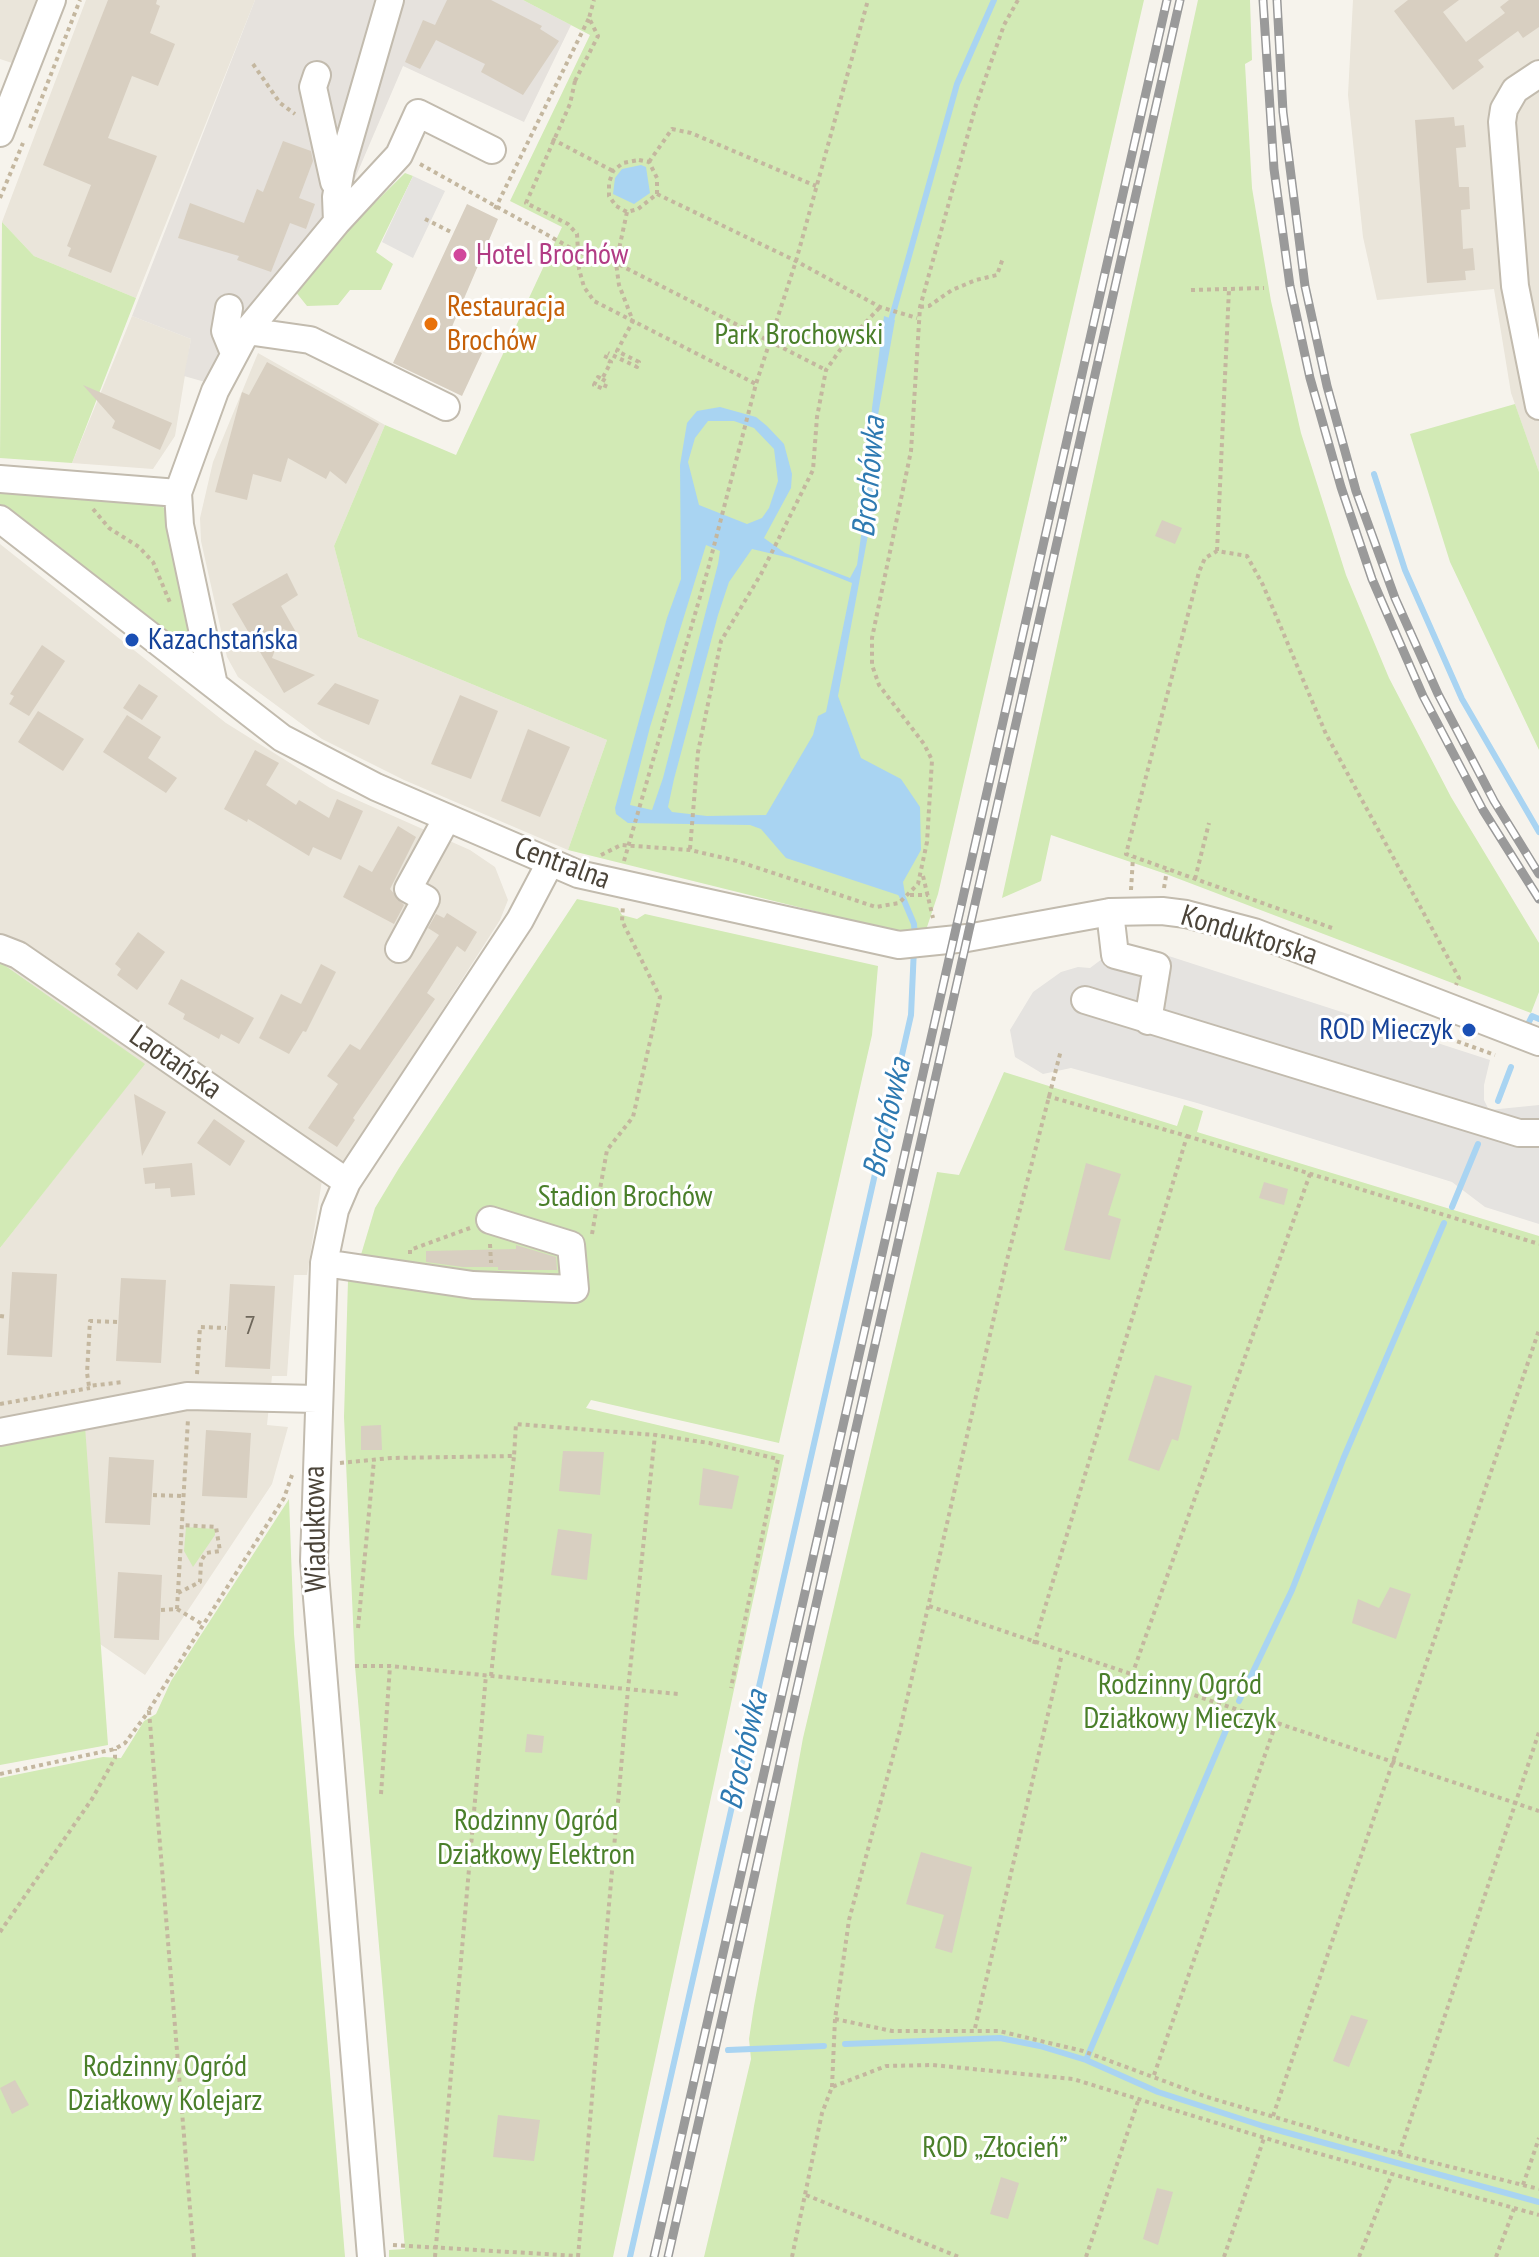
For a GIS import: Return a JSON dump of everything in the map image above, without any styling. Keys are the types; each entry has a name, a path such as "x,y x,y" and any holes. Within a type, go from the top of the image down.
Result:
{"street":[{"path":"0,133 52,0"},
{"path":"337,210 390,0"},
{"path":"1539,74 1515,90 1504,109 1502,122 1515,286 1539,406"},
{"path":"317,75 313,87 337,210"},
{"path":"214,685 180,525 178,493 217,386 241,342 337,210 399,155 418,113 492,150"},
{"path":"229,308 225,331 241,342 310,340 446,407"},
{"path":"0,479 178,493"},
{"name":"Centralna","path":"0,519 282,738 323,763 550,863 620,885 899,945 938,942"},
{"path":"399,949 426,899 408,889 447,818"},
{"name":"Wiaduktowa","path":"371,2257 314,1561 317,1399 324,1263 335,1210 347,1182 520,920 550,863"},
{"path":"1110,912 1115,955 1157,966 1148,1021"},
{"name":"Konduktorska","path":"938,942 1110,912 1174,912 1254,932 1539,1042"},
{"name":"Laotańska","path":"0,948 18,955 347,1182"},
{"path":"1085,1000 1519,1133 1539,1133"},
{"path":"324,1263 492,1285 575,1289 571,1245 490,1220"},
{"path":"0,1432 192,1396 317,1399"}],"path":[{"path":"495,209 589,18 594,0"},
{"path":"630,845 638,805 714,545 756,384 796,261 868,0"},
{"path":"938,942 928,935 935,914 922,874 932,760 924,744 879,685 872,665 872,638 911,451 917,318 976,105 1004,25 1018,0"},
{"path":"589,18 598,36 575,81 570,104 526,203 568,224 577,234 584,287 594,301 756,384"},
{"path":"253,64 280,103 325,137"},
{"path":"649,162 672,129 691,133 816,186"},
{"path":"552,139 613,171"},
{"path":"399,155 455,182 495,209 578,252 616,263 826,370"},
{"path":"649,162 623,163 613,171 609,196 616,206 627,212 638,209 657,194"},
{"path":"649,162 657,178 657,194"},
{"path":"657,194 796,261 883,308 917,318"},
{"path":"602,379 611,362 605,359 608,353 637,367 639,362 617,351 633,321 619,285 616,263 627,212"},
{"path":"425,219 453,233"},
{"path":"920,307 929,306 952,290 976,280 997,275 1003,258"},
{"path":"1191,290 1264,288"},
{"path":"1217,551 1229,289"},
{"path":"690,850 690,811 704,715 721,641 768,559 813,470 817,417 826,370 840,350 883,308"},
{"path":"88,484 88,500 100,519 153,562 172,609 187,623 200,623"},
{"path":"1332,928 1133,860 1126,854 1199,572 1205,558 1217,551 1247,556 1263,585 1326,734 1459,978 1456,984"},
{"path":"1195,879 1209,823"},
{"path":"598,857 621,845 690,850 737,861 876,907 899,903 910,895 922,874"},
{"path":"910,895 929,895"},
{"path":"572,1261 589,1251 607,1150 633,1117 660,997 622,921 624,903"},
{"path":"1412,1025 1495,1055"},
{"path":"792,2257 822,2113 832,2087 835,2019 849,1920 929,1606 1047,1096 1061,1050"},
{"path":"1047,1096 1539,1244"},
{"path":"1034,1644 1187,1136"},
{"path":"1132,1675 1310,1174"},
{"path":"406,1276 410,1250 490,1220 492,1285"},
{"path":"0,1316 7,1317"},
{"path":"89,1386 90,1321 117,1322"},
{"path":"177,1609 183,1496 200,1327 226,1328"},
{"path":"1273,2116 1539,1330"},
{"path":"435,2257 489,1676 516,1424 655,1435 709,1443 778,1459 731,1688"},
{"path":"405,2244 578,2257 628,1689 655,1435"},
{"path":"346,1463 514,1456"},
{"path":"358,1628 374,1460"},
{"path":"0,1774 115,1749 125,1743 148,1712 284,1498 294,1470"},
{"path":"153,1495 183,1496"},
{"path":"178,1593 200,1582 201,1561 206,1553 220,1551 216,1527 182,1525"},
{"path":"929,1606 1062,1654 1539,1811"},
{"path":"161,1610 177,1609 202,1624"},
{"path":"975,2028 1062,1654"},
{"path":"355,1666 390,1666 678,1694"},
{"path":"381,1794 390,1666"},
{"path":"148,1712 194,2257"},
{"path":"1154,2075 1276,1723"},
{"path":"1399,2154 1539,1732"},
{"path":"0,1932 92,1799 115,1758 115,1749"},
{"path":"835,2019 892,2031 975,2028 1083,2051 1207,2097 1399,2154 1539,2189"},
{"path":"832,2087 886,2066 933,2065 1063,2078 1539,2215"},
{"path":"1086,2257 1139,2098"},
{"path":"1224,2257 1264,2138"},
{"path":"1523,2185 1539,2138"},
{"path":"1359,2257 1392,2174"},
{"path":"806,2195 959,2257"},
{"path":"1496,2257 1514,2209"}],"shaded area":[{"path":"0,0 36,0 12,63 0,59"},
{"path":"86,0 255,0 136,298 34,256 2,222"},
{"path":"255,0 523,0 571,25 524,122 403,66 353,183 212,384 184,376 191,339 132,316"},
{"path":"1353,0 1539,0 1539,472 1511,393 1494,289 1377,300 1363,237 1348,95"},
{"path":"413,176 445,191 413,258 382,242"},
{"path":"132,316 191,339 175,436 153,469 72,463"},
{"path":"258,353 385,425 334,546 358,637 607,740 568,850 404,780 322,739 238,677 227,657 201,541 200,518 213,462"},
{"path":"0,544 226,723 330,788 470,850 495,867 508,900 500,920 342,1167 323,1174 307,1275 294,1275 287,1376 272,1376 267,1425 288,1427 272,1484 145,1675 100,1644 94,1560 0,1444 0,1248 144,1064 0,962"},
{"path":"1144,948 1490,1060 1484,1085 1484,1100 1489,1110 1539,1105 1539,1224 1485,1207 1452,1182 1197,1103 1071,1068 1043,1074 1015,1057 1010,1030 1033,992 1061,972 1078,967 1090,968 1102,959 1105,949"}],"green space":[{"name":"Park Brochowski","path":"523,0 1144,0 938,894 925,933 907,934 568,850 607,740 358,637 334,546 385,425 456,455 562,227 510,201 590,35"},
{"path":"1198,0 1250,0 1252,60 1245,64 1252,188 1271,301 1301,433 1346,575 1389,678 1451,797 1539,943 1539,992 1531,1013 1166,874 1051,835 1041,881 1002,898"},
{"path":"405,173 413,176 376,252 393,264 381,290 350,290 338,305 307,306 295,291 329,248"},
{"path":"2,222 34,256 136,298 72,463 0,458"},
{"path":"1515,404 1539,472 1539,750 1450,562 1410,434"},
{"path":"0,489 160,501 166,512 194,649 189,651 0,506"},
{"path":"577,899 618,908 622,915 637,919 645,914 878,966 872,1035 779,1443 591,1400 586,1408 784,1455 613,2257 389,2257 389,2250 405,2249 355,1666 344,1417 348,1280 354,1278 375,1208 399,1168"},
{"path":"0,962 145,1064 0,1248"},
{"name":"Rodzinny Ogród Działkowy Mieczyk","path":"1004,1072 1177,1126 1184,1105 1203,1111 1197,1132 1539,1236 1539,2257 704,2257 751,2059 749,2039 754,2006 803,1738 937,1172 959,1175"},
{"path":"85,1426 108,1745 0,1765 0,1444"},
{"name":"Rodzinny Ogród Działkowy Kolejarz","path":"289,1499 294,1634 345,2257 0,2257 0,1778 103,1757 121,1758 144,1721 156,1714 171,1681"},
{"path":"186,1527 215,1529 215,1535 193,1567 184,1551"}],"water":[{"path":"641,165 646,167 650,193 634,204 613,194 615,178 622,169"},
{"path":"884,316 895,320 878,415 873,508 838,696 861,758 901,779 920,807 921,850 903,882 905,894 901,896 786,858 761,829 750,825 628,823 616,814 615,808 667,618 681,579 680,465 687,423 697,411 720,407 756,417 767,426 784,444 792,474 791,488 764,538 785,553 850,578 857,565 866,500 872,408","holes":["708,421 734,421 754,428 774,449 778,481 769,508 762,518 747,524 699,505 688,462 695,438","706,545 720,551 718,564 652,810 630,805 650,727","752,549 790,558 852,583 826,712 818,716 813,735 766,815 707,816 672,812 668,807 674,779 729,582"]}],"building":[{"path":"108,0 157,0 156,4 160,6 150,33 175,44 158,86 132,76 108,138 157,156 111,273 68,256 71,248 67,246 91,185 43,165"},
{"path":"447,0 491,0 542,26 540,29 559,41 523,95 481,72 485,64 436,40 420,69 405,62 423,20 435,25"},
{"path":"1408,0 1459,0 1443,12 1466,42 1505,13 1500,7 1509,0 1539,0 1539,27 1523,38 1518,31 1478,60 1484,67 1453,90 1394,11"},
{"path":"1454,117 1455,126 1464,125 1466,147 1456,148 1459,187 1469,187 1470,209 1461,210 1463,249 1473,248 1475,270 1465,271 1466,280 1427,283 1415,120"},
{"path":"283,141 311,151 313,161 299,198 315,204 306,229 290,223 271,272 237,260 239,256 178,238 190,203 244,223 257,189 263,192"},
{"path":"467,204 498,219 448,336 482,353 462,396 393,363"},
{"path":"267,362 379,424 346,484 330,471 326,479 288,458 281,482 253,474 247,500 215,492 242,392 249,395"},
{"path":"83,385 172,423 160,450 112,428 115,421"},
{"path":"1162,520 1182,528 1175,544 1155,536"},
{"path":"287,573 298,595 281,606 297,634 283,629 272,658 315,675 284,693 232,604"},
{"path":"42,645 65,661 29,716 9,704 14,696 10,694"},
{"path":"335,683 379,700 369,725 317,704"},
{"path":"139,684 158,696 142,720 123,708"},
{"path":"460,695 498,711 471,779 431,764"},
{"path":"38,711 84,739 63,771 18,742"},
{"path":"127,715 161,737 148,758 177,778 166,793 103,752"},
{"path":"528,729 570,747 540,817 501,801"},
{"path":"255,750 279,763 266,785 296,805 299,800 329,818 337,799 363,811 341,860 313,847 309,856 248,819 247,822 224,809"},
{"path":"398,826 416,837 390,889 404,905 394,924 343,897 359,865 372,872"},
{"path":"447,913 477,932 465,952 457,946 427,993 435,999 353,1118 355,1120 337,1147 308,1128 338,1084 327,1076 350,1044 360,1050 439,935 428,928 436,914 444,918"},
{"path":"138,932 165,952 137,990 117,975 121,969 115,964"},
{"path":"321,964 336,972 306,1032 303,1031 289,1054 259,1038 281,994 301,1004"},
{"path":"181,979 254,1018 239,1044 221,1034 219,1039 183,1019 185,1014 168,1004"},
{"path":"134,1094 166,1112 142,1156"},
{"path":"214,1119 245,1141 230,1166 197,1143"},
{"path":"192,1163 195,1195 171,1197 170,1188 155,1189 155,1183 145,1184 143,1168"},
{"path":"1086,1163 1121,1174 1108,1215 1121,1219 1110,1260 1064,1250"},
{"path":"1264,1182 1288,1189 1284,1205 1259,1198"},
{"path":"516,1245 556,1257 557,1270 498,1270 498,1267 463,1267 426,1262 426,1251 516,1249"},
{"path":"12,1272 57,1274 52,1357 7,1355"},
{"path":"121,1278 166,1280 161,1363 116,1361"},
{"path":"230,1284 275,1286 270,1369 225,1367"},
{"path":"1155,1375 1192,1386 1178,1441 1172,1439 1159,1471 1128,1460"},
{"path":"381,1425 382,1450 361,1450 361,1426"},
{"path":"206,1430 251,1433 247,1498 202,1496"},
{"path":"563,1451 604,1452 600,1495 559,1491"},
{"path":"109,1457 154,1460 150,1525 105,1523"},
{"path":"703,1468 739,1476 732,1509 699,1505"},
{"path":"558,1529 592,1534 587,1580 551,1575"},
{"path":"118,1572 162,1575 159,1640 114,1638"},
{"path":"1390,1587 1411,1594 1396,1639 1352,1623 1358,1599 1379,1608"},
{"path":"527,1734 544,1736 542,1753 525,1752"},
{"path":"921,1852 972,1867 952,1953 935,1948 944,1915 906,1904"},
{"path":"1351,2015 1368,2020 1349,2067 1333,2061"},
{"path":"15,2080 29,2105 12,2114 0,2088"},
{"path":"498,2115 540,2120 534,2161 493,2157"},
{"path":"1001,2177 1019,2183 1008,2219 990,2214"},
{"path":"1157,2188 1173,2192 1158,2245 1143,2239"}],"waterway":[{"name":"Brochówka","path":"890,324 957,84 994,0"},
{"path":"1374,474 1405,570 1462,699 1539,832"},
{"name":"Brochówka","path":"900,891 914,924 915,937"},
{"name":"Brochówka","path":"630,2257 911,1015 914,948"},
{"path":"1528,1024 1532,1016 1539,1019"},
{"path":"1498,1101 1511,1067"},
{"path":"1452,1207 1478,1144"},
{"path":"1239,1701 1292,1590 1344,1457 1444,1223"},
{"path":"1086,2060 1232,1716"},
{"path":"845,2044 1000,2038 1040,2046 1086,2060 1158,2092 1263,2126 1539,2202"},
{"path":"728,2050 824,2046"}],"railway":[{"path":"654,2257 1167,0"},
{"path":"668,2257 1180,0"},
{"path":"1263,0 1274,169 1290,286 1310,378 1341,487 1372,579 1423,696 1483,810 1539,899"},
{"path":"1277,0 1283,112 1305,286 1327,386 1356,491 1395,598 1438,694 1494,801 1539,874"}],"place":[{"name":"Hotel Brochów","path":"460,255"},
{"name":"Restauracja Brochów","path":"431,324"},
{"name":"Kazachstańska","path":"132,640"},
{"name":"ROD Mieczyk","path":"1469,1030"}],"park label":[{"name":"Stadion Brochów","path":"625,1197"},
{"name":"Rodzinny Ogród Działkowy Elektron","path":"536,1838"},
{"name":"ROD „Złocień”","path":"995,2148"}]}
